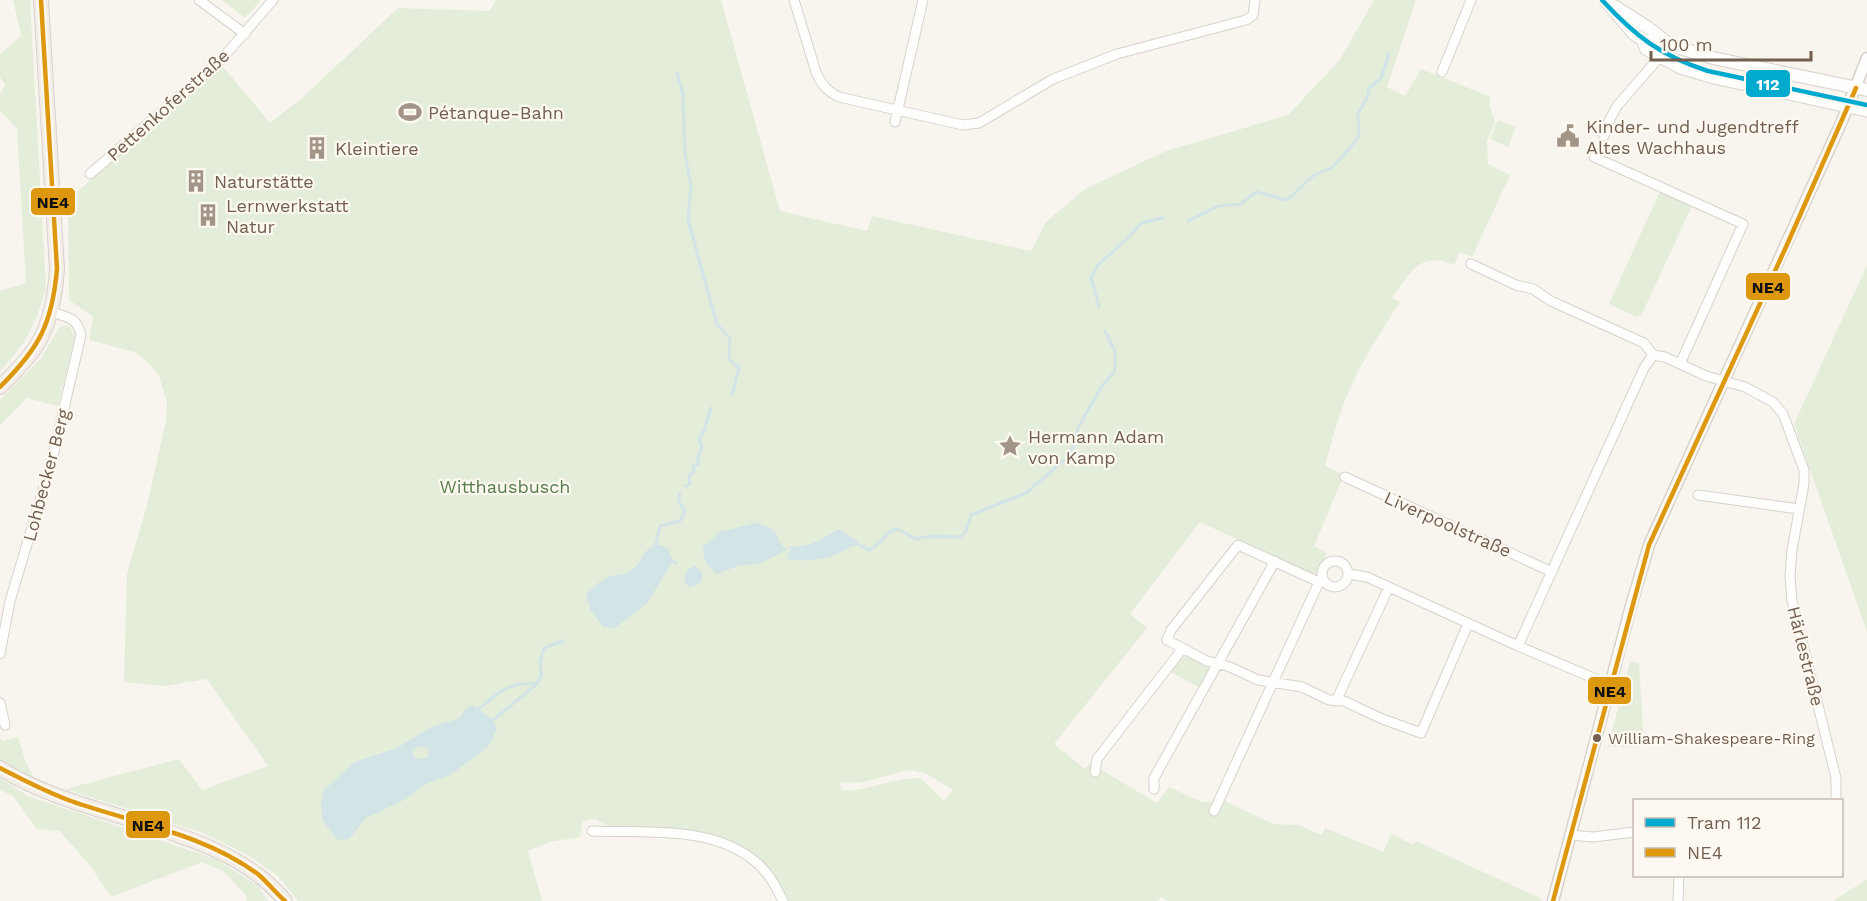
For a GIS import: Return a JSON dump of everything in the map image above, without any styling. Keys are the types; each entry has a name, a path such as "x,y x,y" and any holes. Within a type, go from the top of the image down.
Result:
{"main road":[{"path":"0,387 31,355 44,331 56,290 57,269 41,0"},
{"path":"1607,2 1623,24 1641,40 1656,45 1670,45 1713,58 1861,89"},
{"path":"1607,2 1647,27 1670,45"},
{"path":"0,768 20,781 62,799 189,839 219,852 264,879 285,901"}],"street":[{"path":"199,0 245,34"},
{"name":"Pettenkoferstraße","path":"90,174 220,61 273,0"},
{"path":"794,0 816,72 821,83 830,92 839,97 963,125 979,123 1053,79 1117,54 1246,20 1254,15 1255,0"},
{"path":"895,122 923,0"},
{"path":"1442,72 1470,0"},
{"path":"1641,40 1645,50 1680,69 1710,78 1867,112"},
{"path":"1604,136 1617,106 1670,45"},
{"path":"1553,901 1649,545 1848,108 1861,89 1867,58"},
{"path":"1594,157 1743,224 1680,364"},
{"path":"1471,264 1516,285 1533,289 1551,301 1644,343 1653,355 1724,381"},
{"name":"Lohbecker Berg","path":"0,654 10,602 52,460 81,335 78,324 73,319 51,312"},
{"path":"1518,646 1644,368 1653,355"},
{"name":"Härlestraße","path":"1724,381 1745,387 1773,402 1783,414 1804,470 1804,484 1792,550 1790,576 1792,602 1836,778 1836,799"},
{"name":"Liverpoolstraße","path":"1345,477 1552,572"},
{"path":"1698,495 1799,509"},
{"path":"1214,811 1273,682 1321,581 1324,569 1332,562 1343,564 1348,574 1346,581 1340,586 1332,587 1321,581 1238,545 1172,630 1167,640 1258,680 1273,682 1302,687 1336,701 1344,701 1380,718 1421,733 1468,624"},
{"path":"1155,789 1154,778 1275,561"},
{"path":"1348,574 1367,577 1468,624 1610,685"},
{"path":"1336,701 1389,587"},
{"path":"1095,772 1097,759 1183,648"},
{"path":"0,703 5,725"},
{"path":"592,831 713,838 731,845 757,863 770,877 783,901"},
{"path":"1570,835 1593,837 1633,832"},
{"path":"1678,901 1679,877"}],"green space":[{"path":"13,0 30,0 46,289 24,343 0,371 0,291 26,283 17,129 0,110 0,94 5,85 0,77 0,54 21,36"},
{"path":"222,0 261,0 245,18"},
{"name":"Witthausbusch","path":"496,0 721,0 780,211 867,231 872,216 1031,251 1046,222 1085,189 1166,151 1288,115 1339,61 1374,0 1416,0 1387,87 1405,96 1421,69 1491,97 1489,103 1495,122 1487,141 1488,164 1510,175 1472,257 1460,252 1454,265 1432,260 1424,262 1417,266 1392,298 1400,302 1366,356 1349,391 1338,419 1325,466 1344,475 1314,546 1327,553 1320,570 1313,575 1200,522 1130,614 1147,628 1054,744 1085,769 1090,763 1157,803 1169,787 1202,802 1225,801 1273,824 1299,825 1322,835 1325,828 1383,852 1391,834 1414,845 1416,841 1542,899 1541,901 1168,901 1161,897 1157,901 787,901 775,876 758,857 737,845 714,836 688,831 610,827 596,819 583,821 580,837 550,842 528,851 542,901 298,901 278,876 246,854 203,833 65,789 179,759 202,790 268,766 207,679 164,686 124,682 127,574 147,505 166,421 167,402 159,376 149,363 134,352 89,340 93,317 69,300 68,200 221,64 270,123 302,98 398,8 490,11","holes":["909,770 925,773 953,790 944,801 920,778 843,791 839,783 863,782"]},
{"path":"1498,120 1516,127 1508,147 1490,139"},
{"path":"1660,191 1692,206 1641,316 1636,317 1609,304"},
{"path":"1867,265 1867,632 1794,424"},
{"path":"60,326 69,326 75,336 58,406 27,398 0,425 0,400 41,358"},
{"path":"1186,655 1211,669 1200,688 1169,671 1181,656"},
{"path":"1630,662 1639,663 1644,746 1608,747"},
{"path":"18,737 25,760 34,778 0,759 0,738 3,741"},
{"path":"0,778 28,796 216,859 257,885 268,901 246,901 247,896 223,871 202,862 111,897 89,864 59,831 37,829 13,796 0,790"},
{"path":"1867,879 1867,901 1833,901"}],"shaded area":[{"path":"755,523 775,532 780,543 788,549 761,563 738,566 716,574 706,562 703,547 720,532"},
{"path":"838,529 860,545 821,559 787,559 791,546 810,544"},
{"path":"656,544 668,548 673,561 647,603 615,628 603,627 591,611 586,595 605,579 631,571 648,549"},
{"path":"695,566 703,576 700,583 690,587 684,583 687,570"},
{"path":"473,705 493,720 497,729 488,747 450,775 426,784 406,799 366,818 349,839 338,840 323,821 321,804 323,791 355,762 397,748 431,727 460,718 466,708","holes":["418,747 425,747 429,751 428,757 420,759 414,757 413,752"]}],"waterway":[{"path":"1188,221 1218,206 1241,204 1256,192 1287,200 1313,176 1333,167 1359,137 1358,114 1367,98 1369,88 1381,78 1389,54"},
{"path":"677,73 683,94 685,155 691,186 688,220 717,324 730,338 729,359 739,368 732,395"},
{"path":"1099,306 1091,278 1098,265 1141,223 1163,218"},
{"path":"860,545 869,550 896,528 916,539 932,536 960,537 966,531 971,515 1026,493 1070,455 1079,426 1102,386 1115,371 1115,351 1105,331"},
{"path":"686,486 690,484 689,475 694,472 693,466 698,464 702,448 699,439 711,408"},
{"path":"656,544 660,526 680,521 685,511 678,500 680,494"},
{"path":"493,720 537,684 541,676 540,661 544,648 563,641"},
{"path":"477,710 511,686 537,684"}],"tram line":[{"name":"112","path":"1602,0 1626,24 1650,43 1676,59 1691,65 1708,71 1867,105"}],"transit line":[{"name":"NE4","path":"0,387 34,347 47,321 55,289 57,269 41,0"},
{"name":"NE4","path":"1553,901 1649,545 1786,247 1856,88"},
{"name":"NE4","path":"0,768 71,801 168,831 216,849 259,875 285,901"}],"place":[{"name":"Pétanque-Bahn","path":"410,112"},
{"name":"Kinder- und Jugendtreff Altes Wachhaus","path":"1568,136"},
{"name":"Kleintiere","path":"317,148"},
{"name":"Naturstätte","path":"196,181"},
{"name":"Lernwerkstatt Natur","path":"208,215"},
{"name":"Hermann Adam von Kamp","path":"1010,446"},
{"name":"William-Shakespeare-Ring","path":"1597,738"}]}
